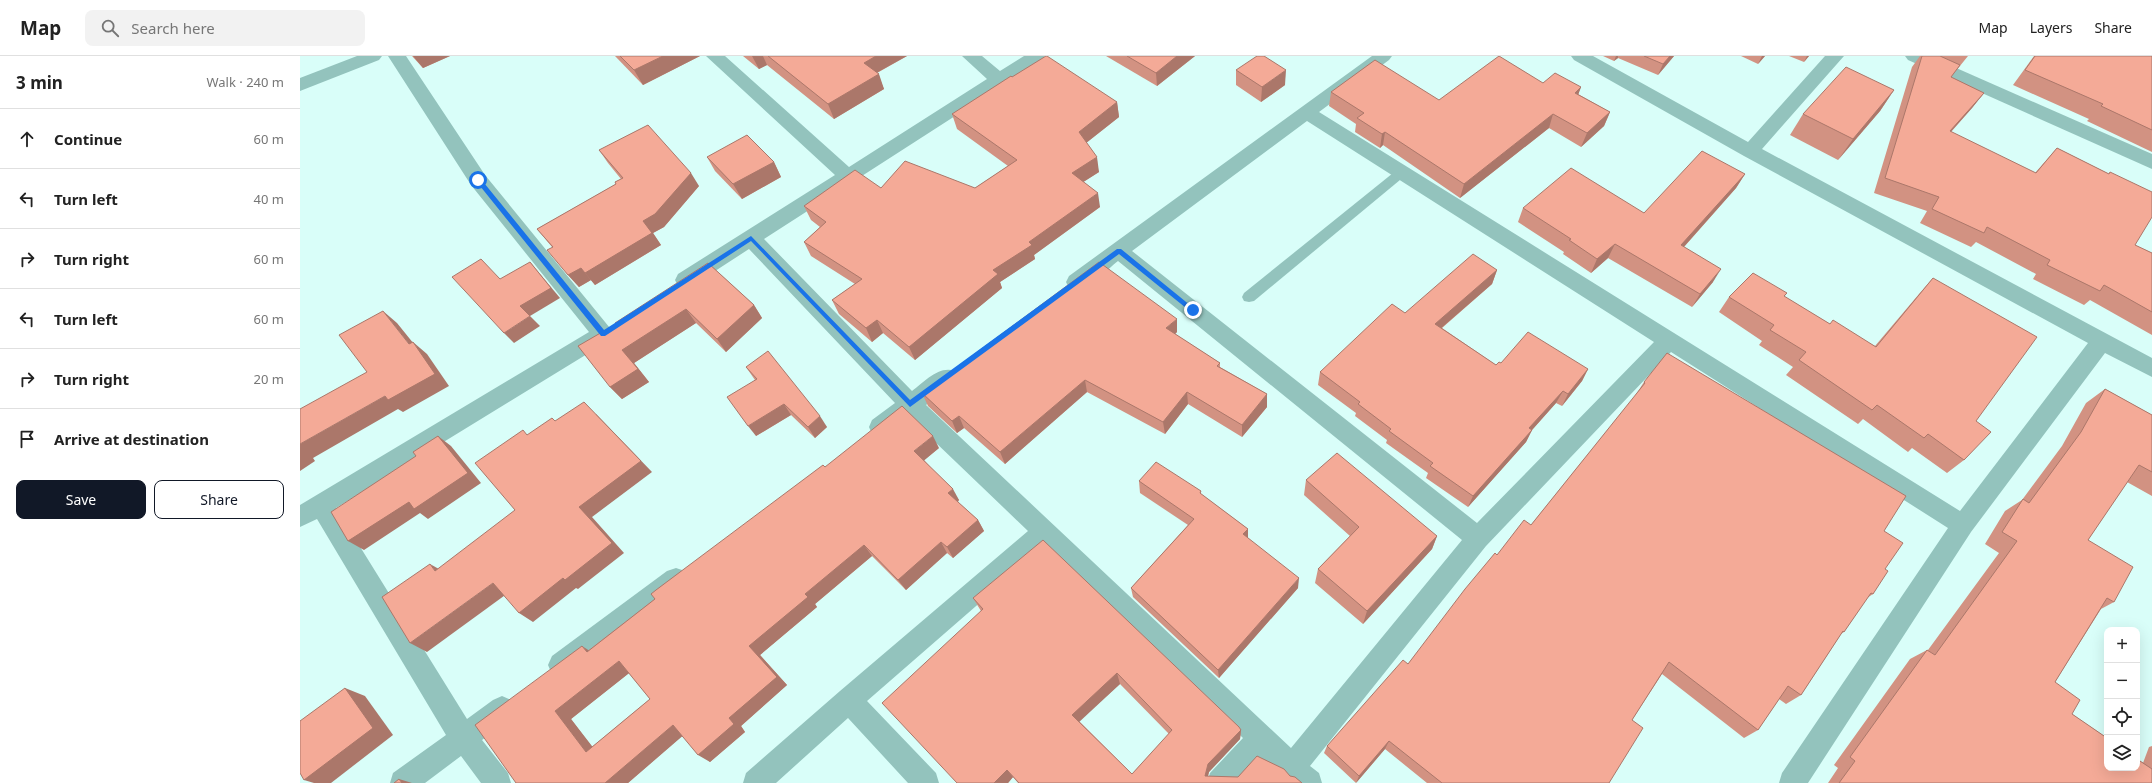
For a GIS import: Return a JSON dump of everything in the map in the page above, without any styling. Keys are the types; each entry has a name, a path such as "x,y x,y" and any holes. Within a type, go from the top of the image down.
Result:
{"street":[{"path":"300,85 373,56"},
{"path":"397,56 478,180 603,334"},
{"path":"715,56 847,176"},
{"path":"971,56 998,79"},
{"path":"667,292 1036,56"},
{"path":"1062,292 1383,56"},
{"path":"1580,56 1750,151 2152,368"},
{"path":"1750,151 1835,56"},
{"path":"1914,56 2152,162"},
{"path":"1306,112 1963,524"},
{"path":"751,238 910,404 1301,775"},
{"path":"1119,251 1478,538"},
{"path":"300,517 603,334 622,321"},
{"path":"1301,775 1478,538 1669,340"},
{"path":"1792,783 1963,524 2102,341"},
{"path":"860,442 960,367"},
{"path":"321,504 463,738 498,783"},
{"path":"756,783 849,700 1045,532"},
{"path":"546,676 694,566"},
{"path":"403,783 521,695"},
{"path":"849,700 926,783"},
{"path":"1220,783 1253,746 1301,775"}],"lane":[{"path":"1249,297 1402,172"}],"building":[{"path":"620,56 663,56 634,70"},
{"path":"768,56 876,56 864,63 879,74 828,104"},
{"path":"1046,56 1117,102 1079,132 1097,157 1072,173 1098,193 1029,242 1032,245 993,270 998,274 909,347 877,320 866,328 832,300 862,279 804,242 826,222 804,206 855,170 881,188 905,161 975,188 1017,160 952,114 1011,76 1012,77"},
{"path":"1127,56 1177,56 1156,73"},
{"path":"1257,56 1264,56 1286,70 1262,87 1236,70"},
{"path":"1499,56 1543,83 1555,73 1581,87 1575,93 1610,112 1587,133 1553,114 1464,184 1385,132 1382,134 1357,118 1364,113 1331,92 1375,60 1439,100"},
{"path":"1644,56 1670,56 1663,64"},
{"path":"1922,56 1940,56 1960,65 1951,77 1984,93 1950,131 2036,173 2057,148 2109,174 2110,172 2152,192 2152,217 2135,245 2152,253 2152,312 2104,285 2100,291 2047,265 2050,260 1987,227 1984,233 1932,209 1939,197 1885,178"},
{"path":"2035,56 2152,56 2152,130 2101,106 2103,104 2025,70"},
{"path":"1846,67 1894,90 1853,139 1803,114"},
{"path":"648,125 691,173 655,214 643,221 652,233 585,273 581,268 568,275 547,250 553,247 537,229 616,184 615,182 623,178 599,150"},
{"path":"747,135 774,162 733,184 707,157"},
{"path":"1702,151 1745,174 1681,245 1721,269 1700,294 1615,244 1597,259 1569,240 1571,239 1523,208 1571,168 1644,213"},
{"path":"1473,254 1497,270 1435,324 1496,365 1499,362 1501,363 1528,332 1588,369 1568,394 1563,391 1529,428 1532,430 1473,496 1430,466 1433,463 1389,431 1391,429 1358,404 1360,402 1320,372 1392,304 1405,313"},
{"path":"481,259 500,279 530,262 551,288 520,306 530,316 504,333 452,277"},
{"path":"1099,262 1177,319 1166,328 1220,363 1217,366 1267,394 1242,425 1187,392 1163,422 1085,380 1000,452 959,416 952,421 922,393"},
{"path":"708,263 754,305 717,339 686,309 622,350 638,369 610,387 578,346 616,324 615,323"},
{"path":"1753,273 1787,293 1784,296 1830,324 1833,320 1876,347 1933,278 2037,337 1976,421 1991,432 1964,460 1928,434 1924,438 1877,405 1872,410 1799,360 1806,352 1770,330 1774,325 1729,297"},
{"path":"383,311 409,344 413,342 435,374 388,400 385,396 300,444 300,409 367,372 339,335"},
{"path":"768,351 820,416 808,427 784,404 748,426 727,397 757,379 746,367"},
{"path":"1667,353 1906,496 1884,531 1903,543 1885,569 1888,571 1873,594 1871,593 1844,632 1843,631 1801,695 1788,686 1758,730 1669,662 1632,720 1643,728 1609,783 1442,783 1389,741 1359,776 1327,746 1403,660 1408,664 1465,589 1495,553 1497,555 1524,520 1531,525 1645,383 1644,382"},
{"path":"2105,389 2152,415 2152,472 2139,465 2088,540 2133,567 2114,602 2107,598 2055,682 2080,700 2072,714 2104,736 2104,771 2140,771 2140,761 2152,769 2152,783 1839,783 1855,761 1850,757 1927,650 1935,655 2017,541 2002,532 2023,499 2029,503 2081,432"},
{"path":"584,402 641,461 579,507 612,543 565,580 563,578 519,613 493,583 410,643 382,597 430,564 435,571 515,510 475,463 523,430 527,435 552,418 555,421"},
{"path":"902,406 933,436 914,451 953,489 948,493 978,520 947,547 941,542 898,580 864,545 805,594 808,597 749,646 777,677 729,718 734,724 698,755 673,725 605,783 516,783 475,725 582,646 587,652 655,599 651,594 656,590 823,465 825,467","holes":["619,661 650,699 586,752 555,711"]},
{"path":"438,436 468,473 414,509 409,502 348,541 331,512 416,456 413,452"},
{"path":"1337,453 1437,536 1367,611 1318,569 1359,527 1306,480"},
{"path":"1156,462 1201,491 1200,493 1248,529 1243,534 1299,578 1218,670 1131,588 1194,519 1139,481"},
{"path":"1043,540 1239,727 1241,730 1208,764 1205,776 1238,777 1257,756 1284,769 1290,776 1295,777 1302,783 1019,783 1007,770 994,783 957,783 882,703 983,609 973,598","holes":["1117,673 1172,730 1132,774 1072,715"]},
{"path":"345,688 373,728 304,780 300,773 300,721"},
{"path":"399,779 402,783 394,783"}],"route":[{"path":"478,180 603,334 751,238 910,404 1119,251 1193,310"}]}
